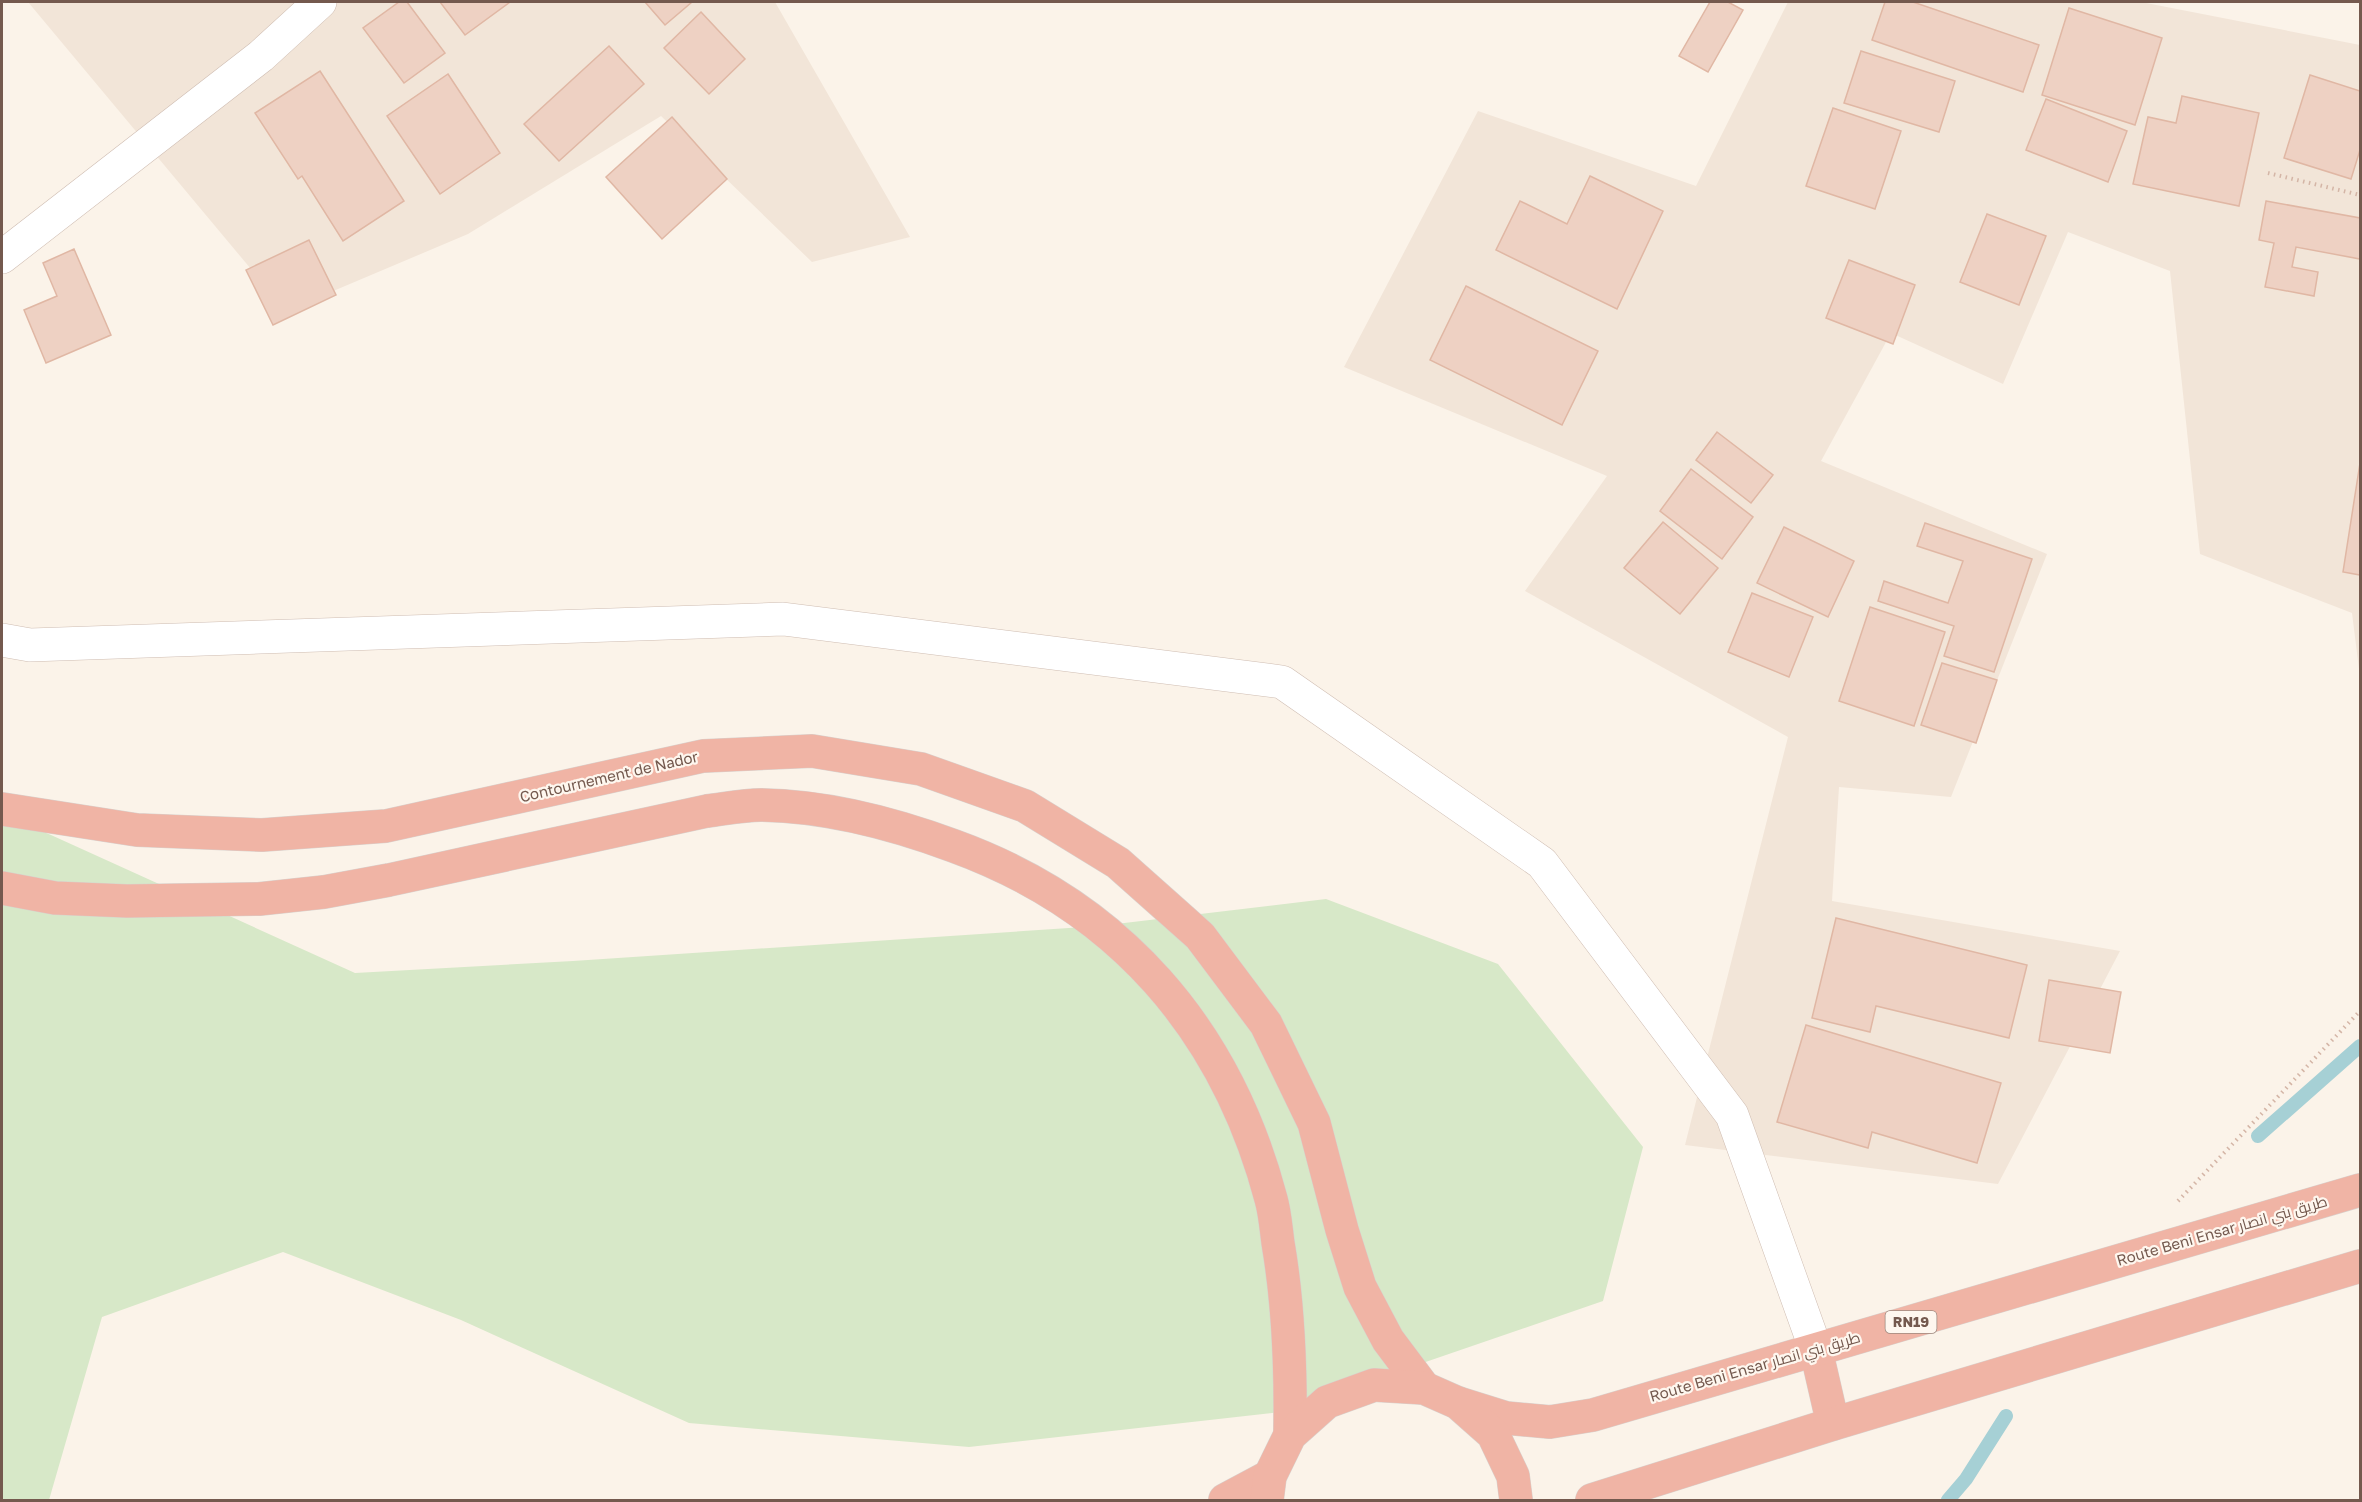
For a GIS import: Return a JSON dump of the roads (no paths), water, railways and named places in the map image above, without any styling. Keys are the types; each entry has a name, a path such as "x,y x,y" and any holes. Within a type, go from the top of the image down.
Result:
{"highway":[{"name":"Contournement de Nador","path":"2,809 138,830 262,835 386,826 703,756 812,751 921,769 1024,806 1118,863 1200,936 1266,1024 1314,1123 1342,1230 1360,1287 1388,1340 1424,1388"},
{"path":"2,888 55,897 127,901 259,899 324,892 707,811 758,805 806,807 856,817 922,834 1011,868 1057,895 1107,932 1153,975 1188,1018 1221,1069 1246,1123 1271,1200 1283,1274 1291,1354 1290,1435 1269,1488 1225,1500"},
{"name":"Route Beni Ensar طريق بني انصار","path":"1458,1403 1506,1418 1550,1422 1582,1417 2361,1190"},
{"path":"1592,1500 1833,1424 2361,1266"},
{"path":"1816,1350 1833,1424"},
{"path":"1290,1435 1327,1402 1374,1385 1424,1388 1458,1403 1493,1434 1513,1476 1516,1500"}],"street":[{"path":"2,257 261,56 320,2"},
{"path":"2,640 42,645 783,619 1282,682 1542,863 1732,1115 1816,1350"}],"waterway":[{"path":"2258,1136 2360,1046"},
{"path":"1948,1500 1966,1479 2006,1416"}]}
